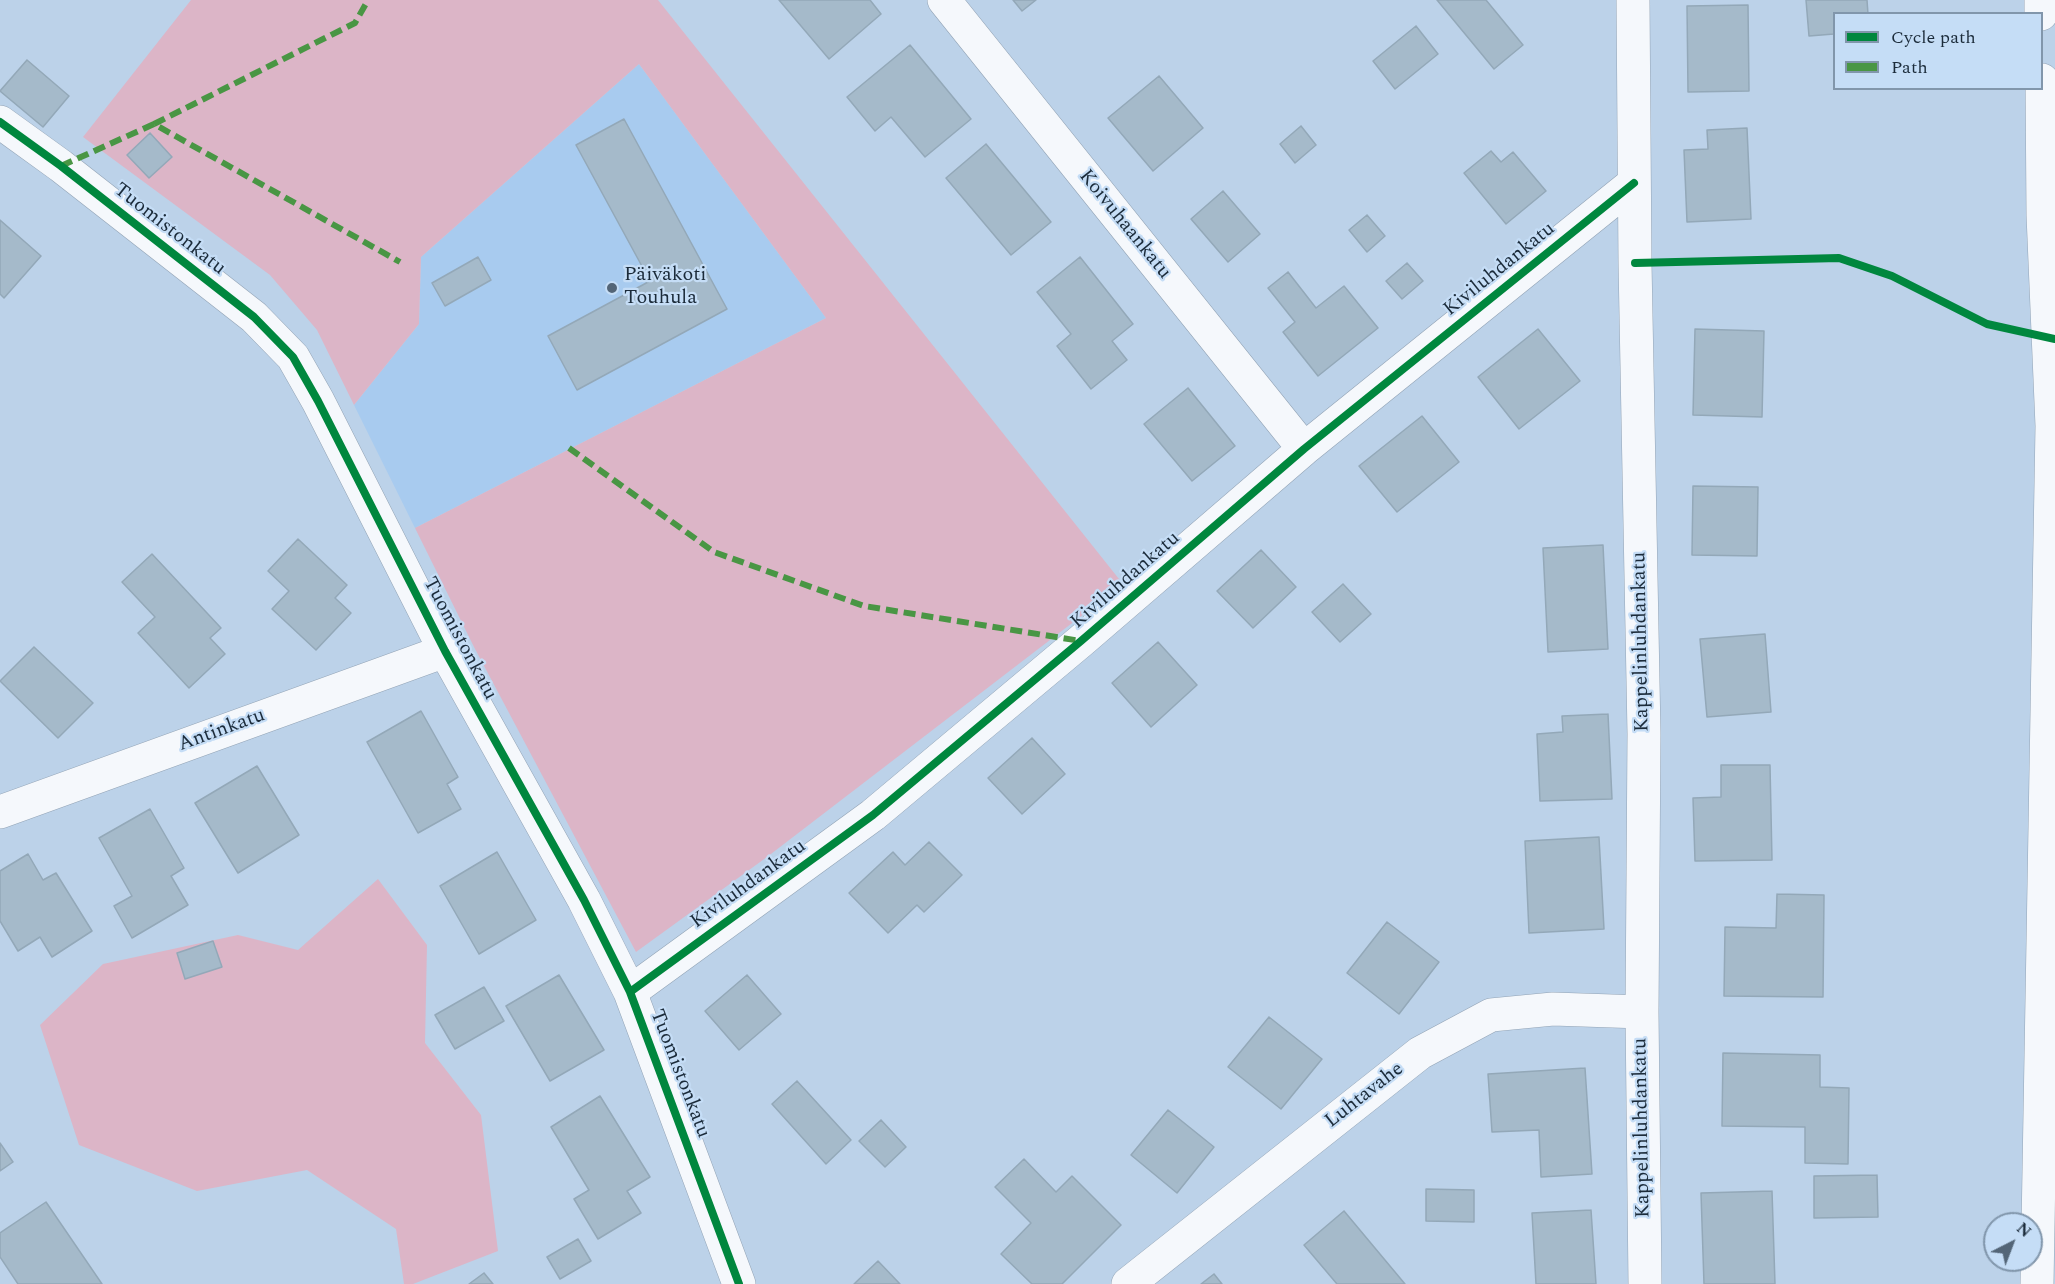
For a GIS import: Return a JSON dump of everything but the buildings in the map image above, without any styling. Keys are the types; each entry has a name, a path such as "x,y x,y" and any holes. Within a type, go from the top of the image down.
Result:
{"street":[{"name":"Koivuhaankatu","path":"944,0 1304,449"},
{"name":"Kappelinluhdankatu","path":"1633,0 1644,734 1642,1012 1645,1284"},
{"path":"2037,1284 2053,426 2043,215 2042,90"},
{"name":"Tuomistonkatu","path":"0,122 61,166 254,317 293,357 318,401 445,651 584,900 630,992 739,1284"},
{"name":"Kiviluhdankatu","path":"630,992 873,815 1304,449 1634,183"},
{"name":"Antinkatu","path":"0,812 445,651"},
{"name":"Luhtavahe","path":"1128,1284 1420,1053 1491,1015 1553,1009 1642,1012"}],"shaded area":[{"path":"191,0 658,0 1123,584 767,857 636,952 474,647 415,528 826,318 639,64 421,257 419,324 354,405 317,330 270,275 83,137"},
{"name":"Päiväkoti Touhula","path":"639,64 826,318 415,528 354,405 419,324 421,257"},
{"path":"378,879 427,945 425,1043 481,1115 498,1251 413,1284 404,1284 396,1229 307,1170 197,1191 79,1145 40,1025 103,964 238,935 298,950"}],"marked path":[{"path":"154,124 355,23 368,0"},
{"path":"61,166 154,124 400,262"},
{"path":"569,448 714,552 864,606 1081,641"}],"cycle path":[{"path":"0,122 61,166 254,317 293,357 318,401 445,651 584,900 630,992 739,1284"},
{"path":"630,992 873,815 1081,641 1304,449 1634,183"},
{"path":"1635,263 1839,258 1892,276 1987,324 2055,339"}],"place":[{"name":"Päiväkoti Touhula","path":"612,288"}]}
